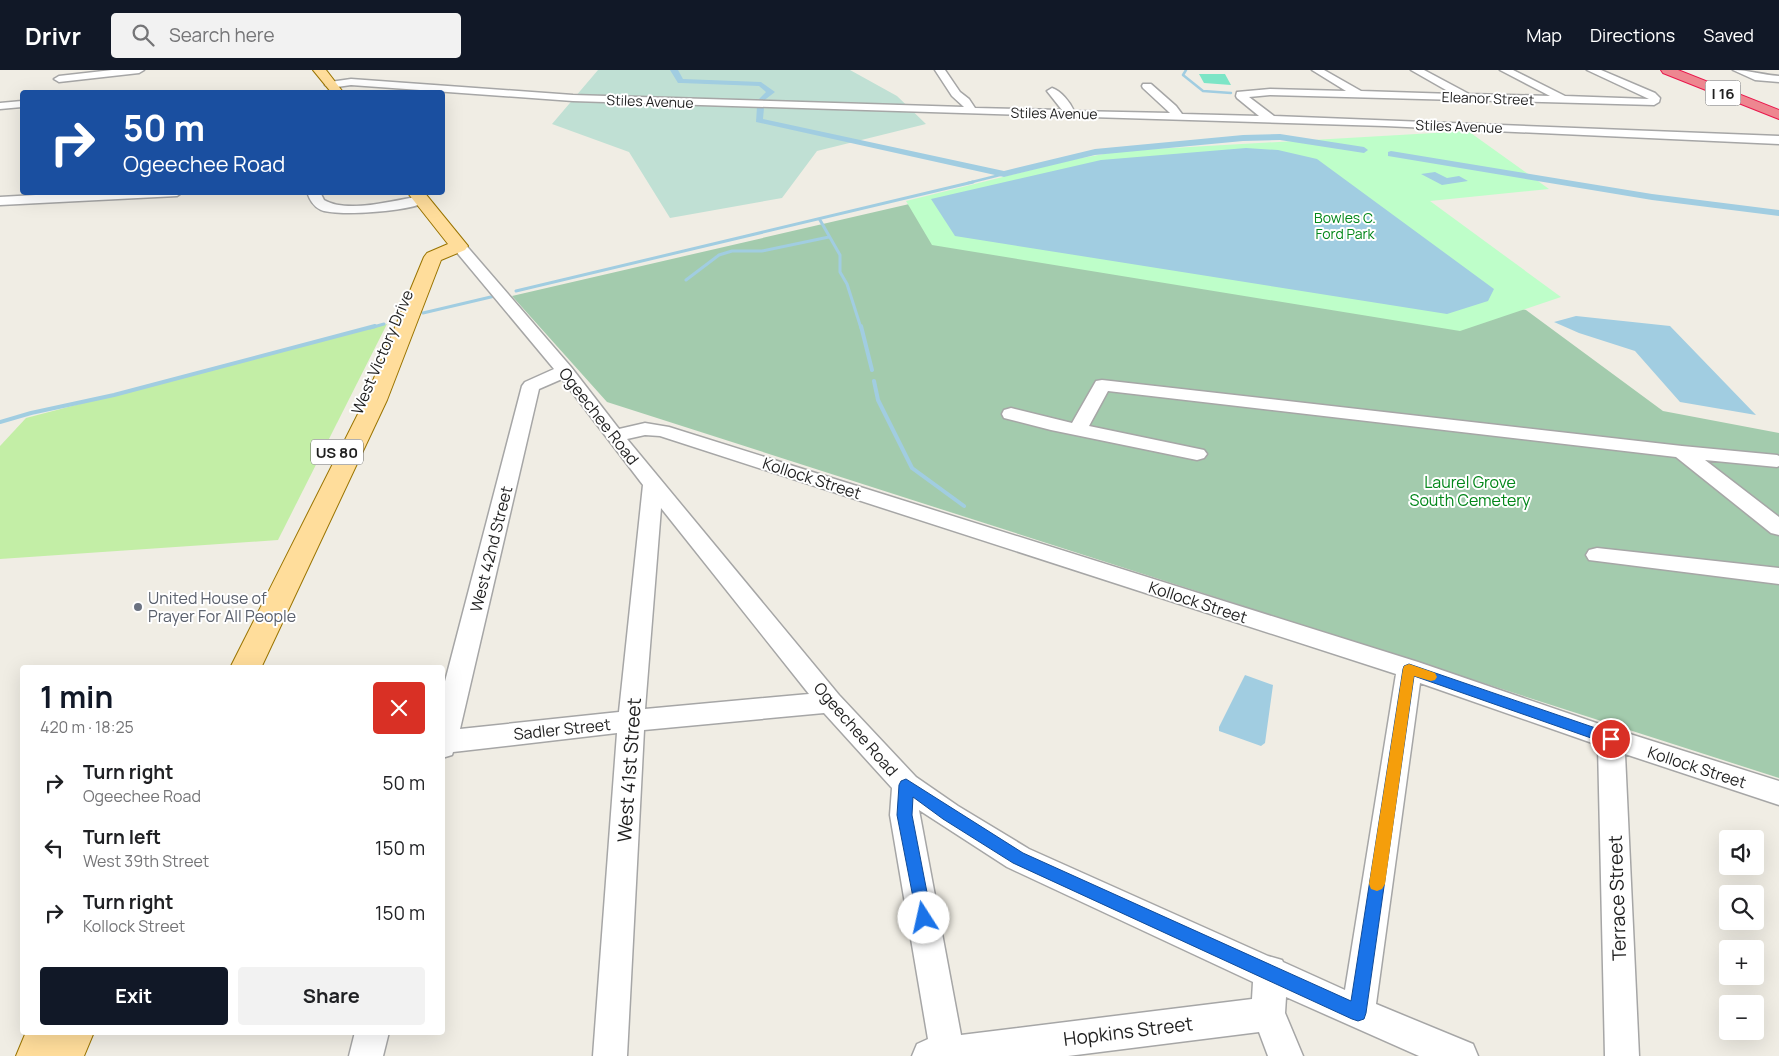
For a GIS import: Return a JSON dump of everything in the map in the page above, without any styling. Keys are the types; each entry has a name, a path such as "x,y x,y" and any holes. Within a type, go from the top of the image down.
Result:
{"highway":[{"name":"I 16","path":"1667,70 1779,115"},
{"name":"I 16","path":"1696,70 1734,83"}],"main road":[{"path":"319,70 334,88"},
{"name":"Ogeechee Road","path":"418,196 459,246"},
{"name":"West Victory Drive","path":"229,665 363,401 423,258 442,224"},
{"name":"West Victory Drive","path":"245,665 376,400 433,257 459,246"},
{"path":"37,1056 48,1035"},
{"path":"62,1056 72,1035"}],"street":[{"path":"59,79 139,70"},
{"path":"940,70 956,94 966,102 972,111"},
{"path":"1316,70 1355,98 1384,123"},
{"path":"1416,70 1469,98"},
{"path":"1505,70 1568,100"},
{"name":"Eleanor Street","path":"1270,119 1240,95 1249,92 1355,98 1469,98 1654,102 1655,98 1651,95 1592,70"},
{"path":"1738,70 1757,86 1779,78"},
{"name":"Stiles Avenue","path":"334,88 351,82 573,98 1372,122 1779,140"},
{"path":"1147,86 1178,116"},
{"path":"1052,91 1066,106 1069,113"},
{"path":"956,94 954,98 959,111"},
{"path":"1355,98 1372,122"},
{"path":"0,106 20,104"},
{"path":"0,201 118,195"},
{"path":"315,195 320,204 332,209 349,210 418,196"},
{"name":"Ogeechee Road","path":"459,246 565,371 614,436 830,702 906,785 948,815 1018,858 1270,971 1358,1013 1461,1056"},
{"name":"West 42nd Street","path":"445,736 531,386 565,371"},
{"path":"1078,428 1102,385 1682,452 1777,461"},
{"path":"1011,414 1197,454"},
{"name":"Kollock Street","path":"614,436 645,429 662,431 1409,669 1611,739 1779,793"},
{"path":"1682,452 1779,528"},
{"name":"West 41st Street","path":"610,1056 631,721 653,484"},
{"path":"1597,555 1779,576"},
{"path":"1358,1013 1409,669"},
{"name":"Sadler Street","path":"445,744 631,721 830,702"},
{"name":"Terrace Street","path":"1611,739 1622,1056"},
{"path":"906,785 904,815 942,1055"},
{"path":"1270,971 1268,1014 1286,1056"},
{"name":"Hopkins Street","path":"942,1055 1268,1014"},
{"path":"366,1056 371,1035"}],"green space":[{"path":"598,70 850,70 897,96 926,124 817,151 782,198 670,218 629,152 552,124"},
{"path":"1199,74 1225,74 1231,85 1204,83"},
{"name":"Bowles C. Ford Park","path":"1468,131 1549,189 1430,201 1561,297 1460,331 932,245 906,201 1071,160 1120,151"},
{"name":"Laurel Grove South Cemetery","path":"931,199 1488,301 1526,310 1663,411 1779,433 1779,778 607,402 512,296"},
{"path":"387,324 278,540 0,559 0,446 26,418"}],"water":[{"name":"Bowles C. Ford Park","path":"1246,148 1278,150 1317,159 1494,289 1488,301 1447,314 955,236 931,199 1101,160"},
{"path":"1435,172 1447,178 1459,176 1468,181 1442,185 1421,174"},
{"path":"1576,316 1670,326 1756,415 1680,402 1635,351 1579,333 1554,322"},
{"path":"1245,675 1273,685 1265,743 1261,746 1219,731 1219,727"}],"waterway":[{"path":"674,70 681,81 761,84 771,92 762,100"},
{"path":"1186,70 1183,75 1203,91 1231,93"},
{"path":"760,108 759,120 1004,174 1095,152 1243,138 1280,137 1364,150"},
{"path":"1391,154 1652,197 1779,213"},
{"path":"968,183 1004,174"},
{"path":"516,291 973,182"},
{"path":"820,220 840,255 840,272 847,284 861,328"},
{"path":"686,280 719,255 732,251 762,251 829,237"},
{"path":"423,313 495,296"},
{"path":"370,328 384,324"},
{"path":"0,422 31,413 114,395 375,326"},
{"path":"861,326 872,370"},
{"path":"874,381 878,400 912,468 964,506"}],"slow traffic":[{"path":"1377,884 1409,669 1431,677"}],"place":[{"name":"United House of Prayer For All People","path":"138,607"}],"route":[{"path":"924,918 904,815 906,785 948,815 1018,858 1270,971 1358,1013 1409,669 1611,739"}]}
